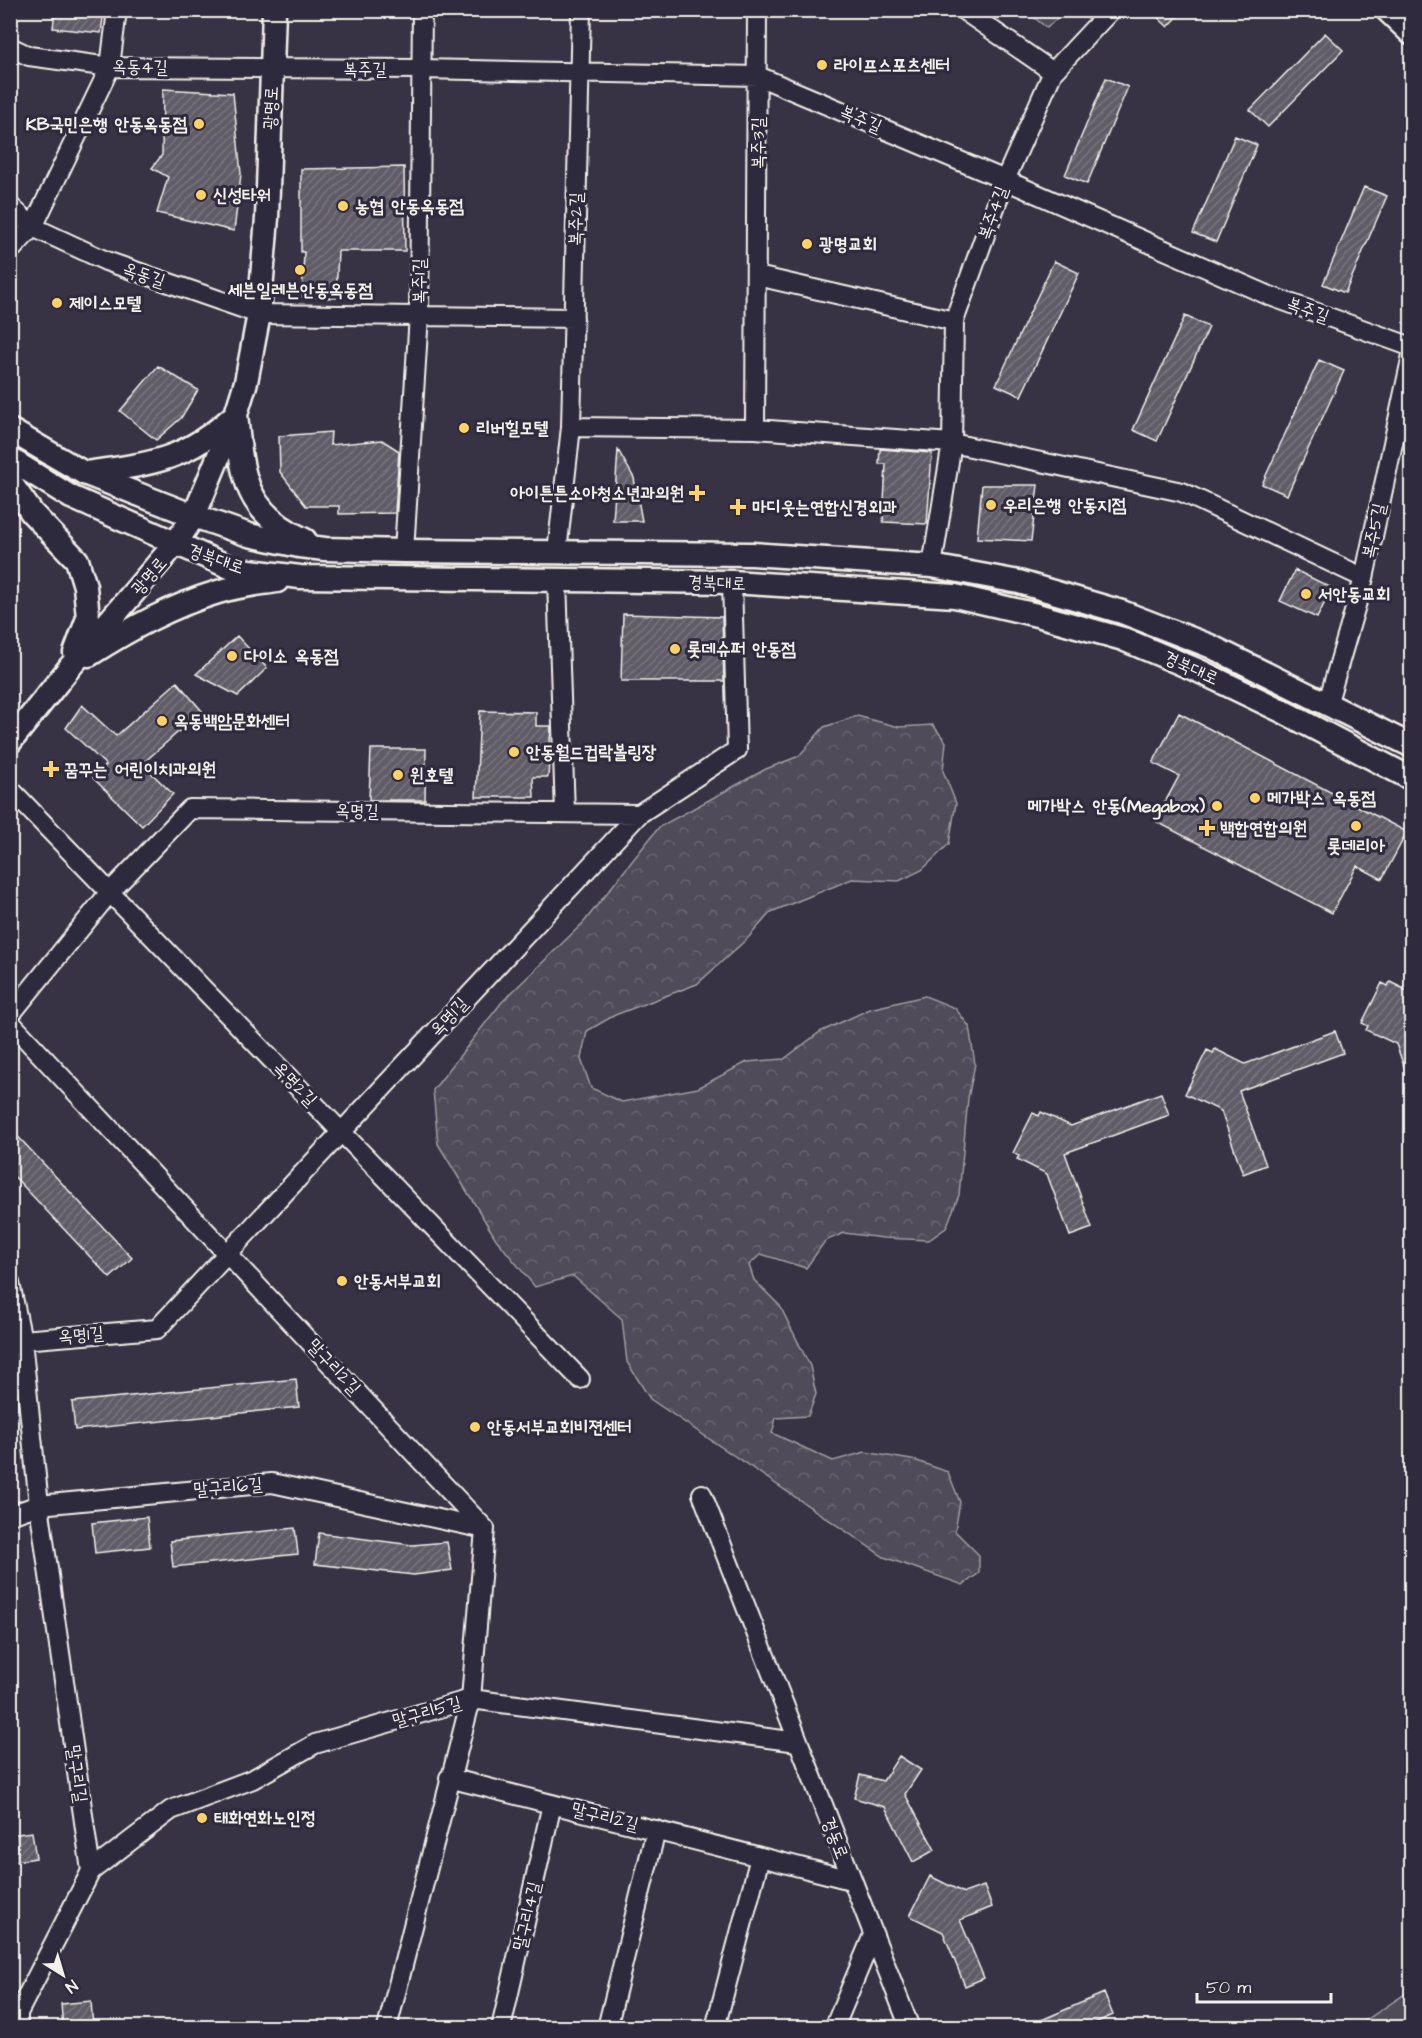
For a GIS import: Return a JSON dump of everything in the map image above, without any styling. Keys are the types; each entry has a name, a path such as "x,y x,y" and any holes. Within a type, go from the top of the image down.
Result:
{"street":[{"path":"10,251 33,226 110,67 117,10"},
{"name":"광명로","path":"10,742 70,667 175,544 194,516 237,414 246,382 259,314 267,218 274,10"},
{"name":"복주1길","path":"404,552 419,315 422,10"},
{"name":"복주2길","path":"557,552 572,427 581,10"},
{"name":"복주3길","path":"755,429 757,10"},
{"path":"963,10 1053,72"},
{"name":"복주4길","path":"932,566 952,443 954,321 1005,180 1053,72 1111,10"},
{"path":"1387,10 1412,34"},
{"name":"옥동4길","path":"10,47 29,56 110,67 273,69"},
{"name":"복주길","path":"273,69 579,71 758,76 1005,180 1270,296 1412,347"},
{"name":"옥동길","path":"10,206 33,226 106,261 259,314"},
{"path":"757,276 954,321"},
{"path":"259,314 574,318"},
{"name":"복주5길","path":"1327,705 1404,427 1412,355"},
{"path":"84,473 149,464 174,457 217,432 237,414"},
{"path":"237,414 244,475 258,507 292,534 325,549"},
{"path":"572,427 755,429 952,443 1182,492 1364,578"},
{"name":"경북대로","path":"10,430 84,473 194,516 249,535 325,549 404,552 752,554 932,566 1019,582 1122,612 1210,646 1412,746"},
{"name":"경북대로","path":"10,459 71,497 234,569 300,577 732,582 955,596 1037,615 1122,639 1199,671 1282,711 1412,779"},
{"path":"10,482 32,513 76,560 85,586 88,618 70,667"},
{"path":"70,667 136,626 185,603 220,591 300,577"},
{"path":"557,580 565,813"},
{"name":"옥명1길","path":"22,1340 157,1329 639,814 737,750 732,582"},
{"name":"옥명2길","path":"10,789 580,1379"},
{"name":"옥명길","path":"10,1015 110,892 190,809 639,814"},
{"name":"말구리2길","path":"10,1022 485,1529"},
{"name":"말구리길","path":"10,1283 22,1340 39,1505 91,1871"},
{"name":"말구리6길","path":"39,1505 272,1483 485,1529"},
{"name":"경동로","path":"702,1494 910,2028"},
{"path":"10,1515 39,1505"},
{"path":"387,2028 471,1699 485,1529"},
{"name":"말구리5길","path":"91,1871 171,1809 253,1779 315,1744 471,1699 798,1742"},
{"name":"말구리2길","path":"449,1778 851,1880"},
{"name":"말구리4길","path":"501,2028 552,1804"},
{"path":"607,2028 656,1830"},
{"path":"715,2028 760,1857"},
{"path":"18,2028 18,2013 91,1871"},
{"path":"834,2028 873,1935"}],"green space":[{"path":"1026,11 1064,11 1047,28"},
{"path":"857,716 899,727 933,725 946,742 943,771 956,803 949,844 922,870 899,881 852,879 771,912 748,938 697,984 615,1015 587,1031 581,1059 591,1088 622,1102 698,1088 747,1062 784,1059 820,1032 870,1009 925,996 955,1008 969,1026 975,1064 968,1098 959,1195 946,1228 929,1240 844,1233 825,1241 806,1268 761,1254 749,1265 754,1280 780,1306 810,1366 816,1394 808,1416 776,1418 772,1433 833,1461 865,1452 917,1461 948,1472 960,1502 955,1531 979,1555 979,1573 963,1585 884,1557 650,1399 627,1362 622,1319 573,1276 535,1287 496,1239 438,1144 433,1090 502,1002 584,922 659,827 766,769 799,756 824,727"},
{"path":"1411,1990 1411,2027 1356,2027"}],"building":[{"path":"55,10 104,10 101,33 53,28"},
{"path":"1150,10 1184,10 1168,27"},
{"path":"1325,33 1343,50 1268,127 1250,110"},
{"path":"1106,78 1128,87 1087,184 1065,175"},
{"path":"163,89 233,93 241,174 234,231 157,213 168,177 152,168 162,155"},
{"path":"1235,136 1257,145 1216,242 1193,233"},
{"path":"404,167 405,251 338,251 336,298 302,297 304,252 301,252 301,169"},
{"path":"1364,187 1387,196 1345,293 1323,284"},
{"path":"1054,261 1079,273 1021,396 996,385"},
{"path":"1185,316 1209,327 1157,441 1133,430"},
{"path":"1319,360 1344,371 1287,495 1262,484"},
{"path":"158,366 198,390 181,418 156,440 120,411"},
{"path":"331,432 330,445 382,440 399,451 395,513 339,514 339,506 306,506 280,472 279,436"},
{"path":"880,449 932,453 927,524 883,522 886,464 879,464"},
{"path":"618,450 634,478 642,521 613,521"},
{"path":"982,485 1038,485 1031,541 977,538"},
{"name":"서안동교회","path":"1295,570 1332,588 1317,618 1280,601"},
{"name":"롯데슈퍼 안동점","path":"623,614 722,617 724,681 621,681"},
{"path":"237,636 267,668 238,696 196,674"},
{"path":"177,682 202,711 142,764 173,794 142,826 93,778 106,765 66,728 82,705 116,736"},
{"name":"안동월드컵락볼링장","path":"480,711 536,712 536,726 551,726 548,777 533,777 534,797 476,797"},
{"name":"메가박스 옥동점","path":"1179,713 1407,832 1382,879 1357,866 1332,913 1155,821 1179,776 1153,763"},
{"name":"윈호텔","path":"371,749 426,749 425,800 369,800"},
{"path":"1390,982 1412,993 1412,1082 1410,1083 1396,1044 1366,1030 1368,1026 1362,1023 1382,983 1388,986"},
{"path":"1335,1031 1343,1053 1239,1091 1266,1165 1243,1174 1221,1111 1185,1094 1207,1050 1213,1053 1215,1049 1245,1064"},
{"path":"1161,1093 1169,1115 1065,1153 1092,1228 1070,1236 1047,1174 1017,1159 1019,1156 1013,1153 1033,1113 1039,1116 1041,1112 1071,1126"},
{"path":"10,1128 132,1258 110,1278 10,1172"},
{"path":"296,1379 299,1407 75,1430 72,1402"},
{"path":"147,1517 150,1547 95,1553 92,1523"},
{"path":"295,1528 298,1554 173,1567 170,1541"},
{"path":"319,1533 412,1545 447,1542 452,1570 414,1575 315,1564"},
{"path":"899,1756 921,1770 905,1794 935,1850 913,1862 885,1807 854,1798 860,1775 883,1781"},
{"path":"32,1832 36,1858 10,1862 10,1835"},
{"path":"930,1876 964,1893 984,1886 992,1907 960,1920 984,1978 965,1986 943,1932 910,1916"},
{"path":"1104,1993 1113,2015 1083,2028 1023,2028"},
{"path":"91,2001 93,2028 63,2028 61,2004"}],"place":[{"name":"라이프스포츠센터","path":"822,65"},
{"name":"KB국민은행 안동옥동점","path":"199,124"},
{"name":"신성타워","path":"201,195"},
{"name":"농협 안동옥동점","path":"343,206"},
{"name":"광명교회","path":"807,244"},
{"name":"세븐일레븐안동옥동점","path":"300,270"},
{"name":"제이스모텔","path":"57,303"},
{"name":"리버힐모텔","path":"464,428"},
{"name":"아이튼튼소아청소년과의원","path":"697,493"},
{"name":"우리은행 안동지점","path":"991,505"},
{"name":"마디웃는연합신경외과","path":"738,507"},
{"name":"서안동교회","path":"1306,594"},
{"name":"롯데슈퍼 안동점","path":"675,649"},
{"name":"다이소 옥동점","path":"232,656"},
{"name":"옥동백암문화센터","path":"162,721"},
{"name":"안동월드컵락볼링장","path":"514,752"},
{"name":"꿈꾸는 어린이치과의원","path":"51,769"},
{"name":"윈호텔","path":"398,775"},
{"name":"메가박스 옥동점","path":"1255,798"},
{"name":"메가박스 안동(Megabox)","path":"1217,806"},
{"name":"롯데리아","path":"1356,826"},
{"name":"백합연합의원","path":"1207,828"},
{"name":"안동서부교회","path":"342,1281"},
{"name":"안동서부교회비젼센터","path":"475,1427"},
{"name":"태화연화노인정","path":"202,1818"}]}
